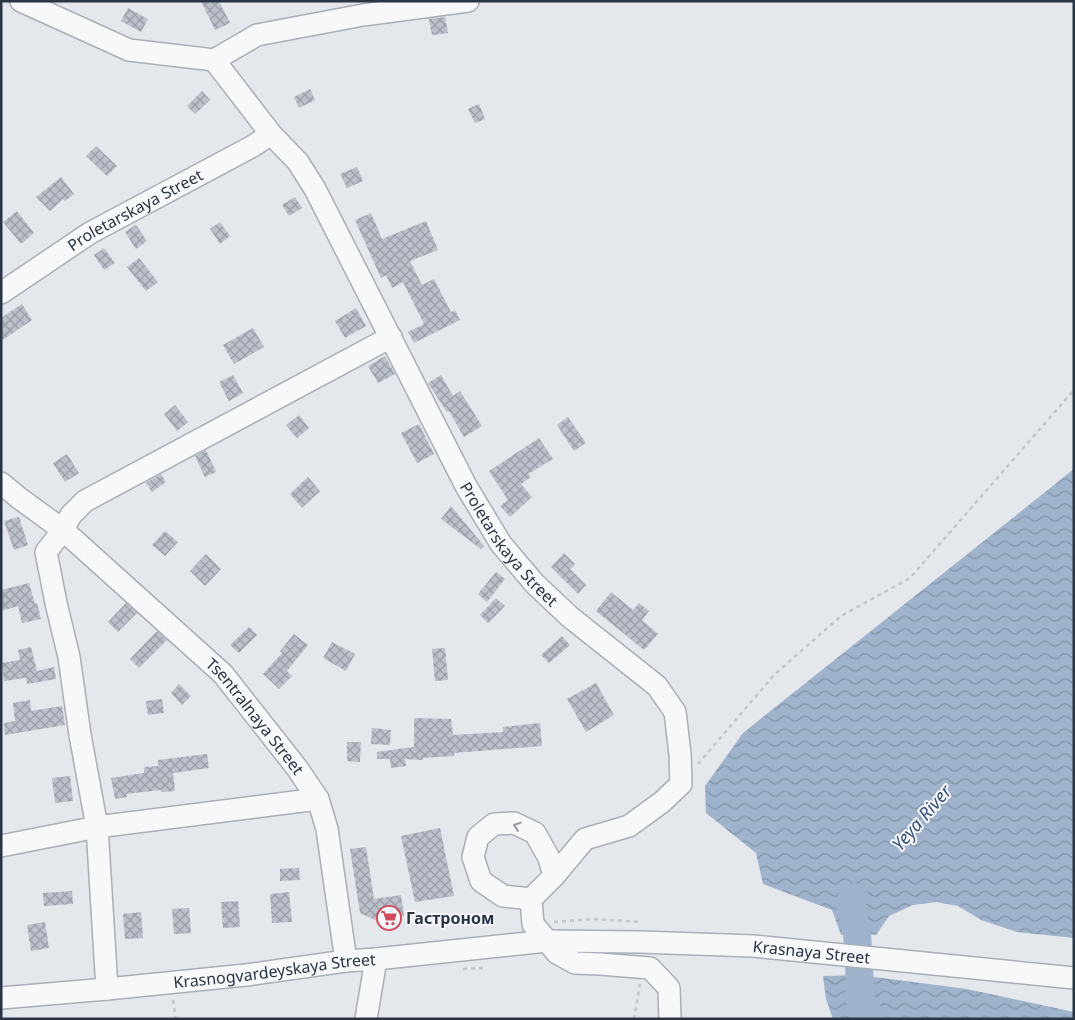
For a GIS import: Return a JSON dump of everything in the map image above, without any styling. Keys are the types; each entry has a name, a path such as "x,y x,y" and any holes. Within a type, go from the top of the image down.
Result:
{"street":[{"path":"21,1 129,50 214,60 257,35 364,14 468,1"},
{"name":"Proletarskaya Street","path":"214,60 271,134 298,162 315,189 466,486 502,544 535,584 570,617 657,686 675,712 681,784"},
{"name":"Proletarskaya Street","path":"1,293 90,233 245,151 271,134"},
{"path":"107,989 97,826 80,735 70,657 56,603 46,552 63,530 71,515 85,502 391,338"},
{"name":"Tsentralnaya Street","path":"1,483 10,502 63,530 223,674 297,768 318,799 327,829 346,961"},
{"path":"670,1019 669,988 650,968 575,963 557,953 533,924 531,899 554,876 585,839 629,826 662,802 681,784"},
{"path":"1,846 97,826 318,799"},
{"path":"531,899 503,896 481,880 473,857 478,837 494,824 514,823 535,833 549,858 554,876"},
{"name":"Krasnogvardeyskaya Street","path":"1,998 246,975 346,961 547,940"},
{"name":"Krasnaya Street","path":"547,940 753,946 1074,978"},
{"path":"366,1019 376,959"}],"path":[{"path":"681,784 774,675 841,616 910,578 1074,390"},
{"path":"173,998 176,1019"}],"water":[{"path":"1074,469 1074,938 1017,932 981,920 958,906 936,902 913,905 889,916 876,935 857,933 841,935 832,910 763,884 756,853 706,813 705,786 743,733"},
{"path":"859,975 967,989 1074,1012 1074,1019 833,1019 826,999 823,976"}],"building":[{"path":"201,1 219,1 230,23 215,30"},
{"path":"128,8 148,19 141,32 121,21"},
{"path":"445,17 448,33 432,35 429,19"},
{"path":"310,89 315,100 299,108 294,97"},
{"path":"202,91 210,100 195,114 187,106"},
{"path":"479,104 485,119 475,123 468,109"},
{"path":"96,146 117,166 107,176 86,156"},
{"path":"357,167 363,181 347,188 340,174"},
{"path":"61,177 74,194 65,201 63,199 50,211 36,197"},
{"path":"295,197 302,208 289,216 282,205"},
{"path":"17,211 34,233 21,244 3,222"},
{"path":"371,213 382,239 426,221 438,250 410,261 422,285 434,279 451,312 455,310 460,320 414,343 408,332 424,324 403,282 392,288 386,275 381,278 355,220"},
{"path":"220,222 230,236 220,244 210,229"},
{"path":"136,225 147,241 136,249 125,232"},
{"path":"104,248 115,263 104,270 94,255"},
{"path":"139,258 158,282 146,291 127,267"},
{"path":"22,304 32,320 1,341 1,318"},
{"path":"356,308 366,326 345,338 335,321"},
{"path":"253,328 264,347 234,364 223,345"},
{"path":"385,356 395,374 378,383 368,366"},
{"path":"233,375 243,393 229,401 219,382"},
{"path":"441,375 453,396 460,391 482,426 464,437 449,411 447,412 428,383"},
{"path":"175,405 188,422 177,431 164,414"},
{"path":"299,415 309,428 297,438 286,425"},
{"path":"568,417 586,443 574,451 557,425"},
{"path":"419,424 434,454 417,463 401,433"},
{"path":"539,438 553,459 528,474 531,477 521,484 532,497 510,517 500,506 508,500 489,471"},
{"path":"206,450 216,472 205,477 195,456"},
{"path":"67,454 79,473 65,482 53,463"},
{"path":"161,474 166,482 152,492 146,483"},
{"path":"308,477 320,491 302,508 290,494"},
{"path":"451,506 484,546 481,549 441,519"},
{"path":"19,517 28,545 14,550 4,521"},
{"path":"165,531 178,542 165,556 152,545"},
{"path":"564,553 575,564 570,569 586,585 578,594 551,567"},
{"path":"206,554 221,569 205,586 190,571"},
{"path":"496,572 505,579 487,602 478,594"},
{"path":"29,583 41,619 22,623 18,606 1,611 1,590"},
{"path":"611,592 633,610 639,603 649,611 642,620 658,634 644,650 596,611"},
{"path":"496,598 505,606 488,623 480,615"},
{"path":"126,603 137,613 118,632 108,622"},
{"path":"249,627 257,635 239,653 230,645"},
{"path":"157,631 167,640 139,668 130,659"},
{"path":"294,634 308,645 287,671 292,676 279,689 263,674 282,653 280,651"},
{"path":"562,636 570,645 549,663 541,655"},
{"path":"332,642 355,654 346,671 323,658"},
{"path":"31,647 37,671 54,667 56,679 27,684 26,678 4,681 2,663 20,660 18,650"},
{"path":"445,648 448,680 435,681 432,649"},
{"path":"596,683 614,715 586,732 567,699"},
{"path":"179,684 191,696 182,705 171,693"},
{"path":"162,699 164,713 148,715 146,701"},
{"path":"30,700 31,711 62,706 65,725 5,735 4,723 15,721 13,703"},
{"path":"414,718 451,719 453,735 503,732 503,727 540,723 542,746 454,753 454,756 423,758 423,760 405,759 406,766 391,768 390,759 377,759 377,752 414,747"},
{"path":"372,728 391,730 390,745 371,744"},
{"path":"347,742 361,742 360,762 347,761"},
{"path":"207,754 209,768 173,773 175,791 162,792 161,790 126,794 127,797 115,799 111,778 144,773 144,767 158,766 158,760"},
{"path":"70,776 73,801 55,803 52,778"},
{"path":"440,828 454,896 415,902 401,836"},
{"path":"366,847 374,899 401,895 404,916 375,920 360,913 350,849"},
{"path":"299,868 300,880 280,881 280,869"},
{"path":"72,891 73,904 44,906 43,893"},
{"path":"289,892 292,922 272,923 270,894"},
{"path":"238,901 240,927 223,928 221,902"},
{"path":"189,908 191,933 174,934 172,909"},
{"path":"141,912 143,938 125,939 123,914"},
{"path":"45,922 49,948 31,951 27,925"}],"waterway":[{"name":"Yeya River","path":"854,897 850,902 857,933 861,1003 873,1019"}],"place":[{"name":"Гастроном","path":"389,918"}]}
